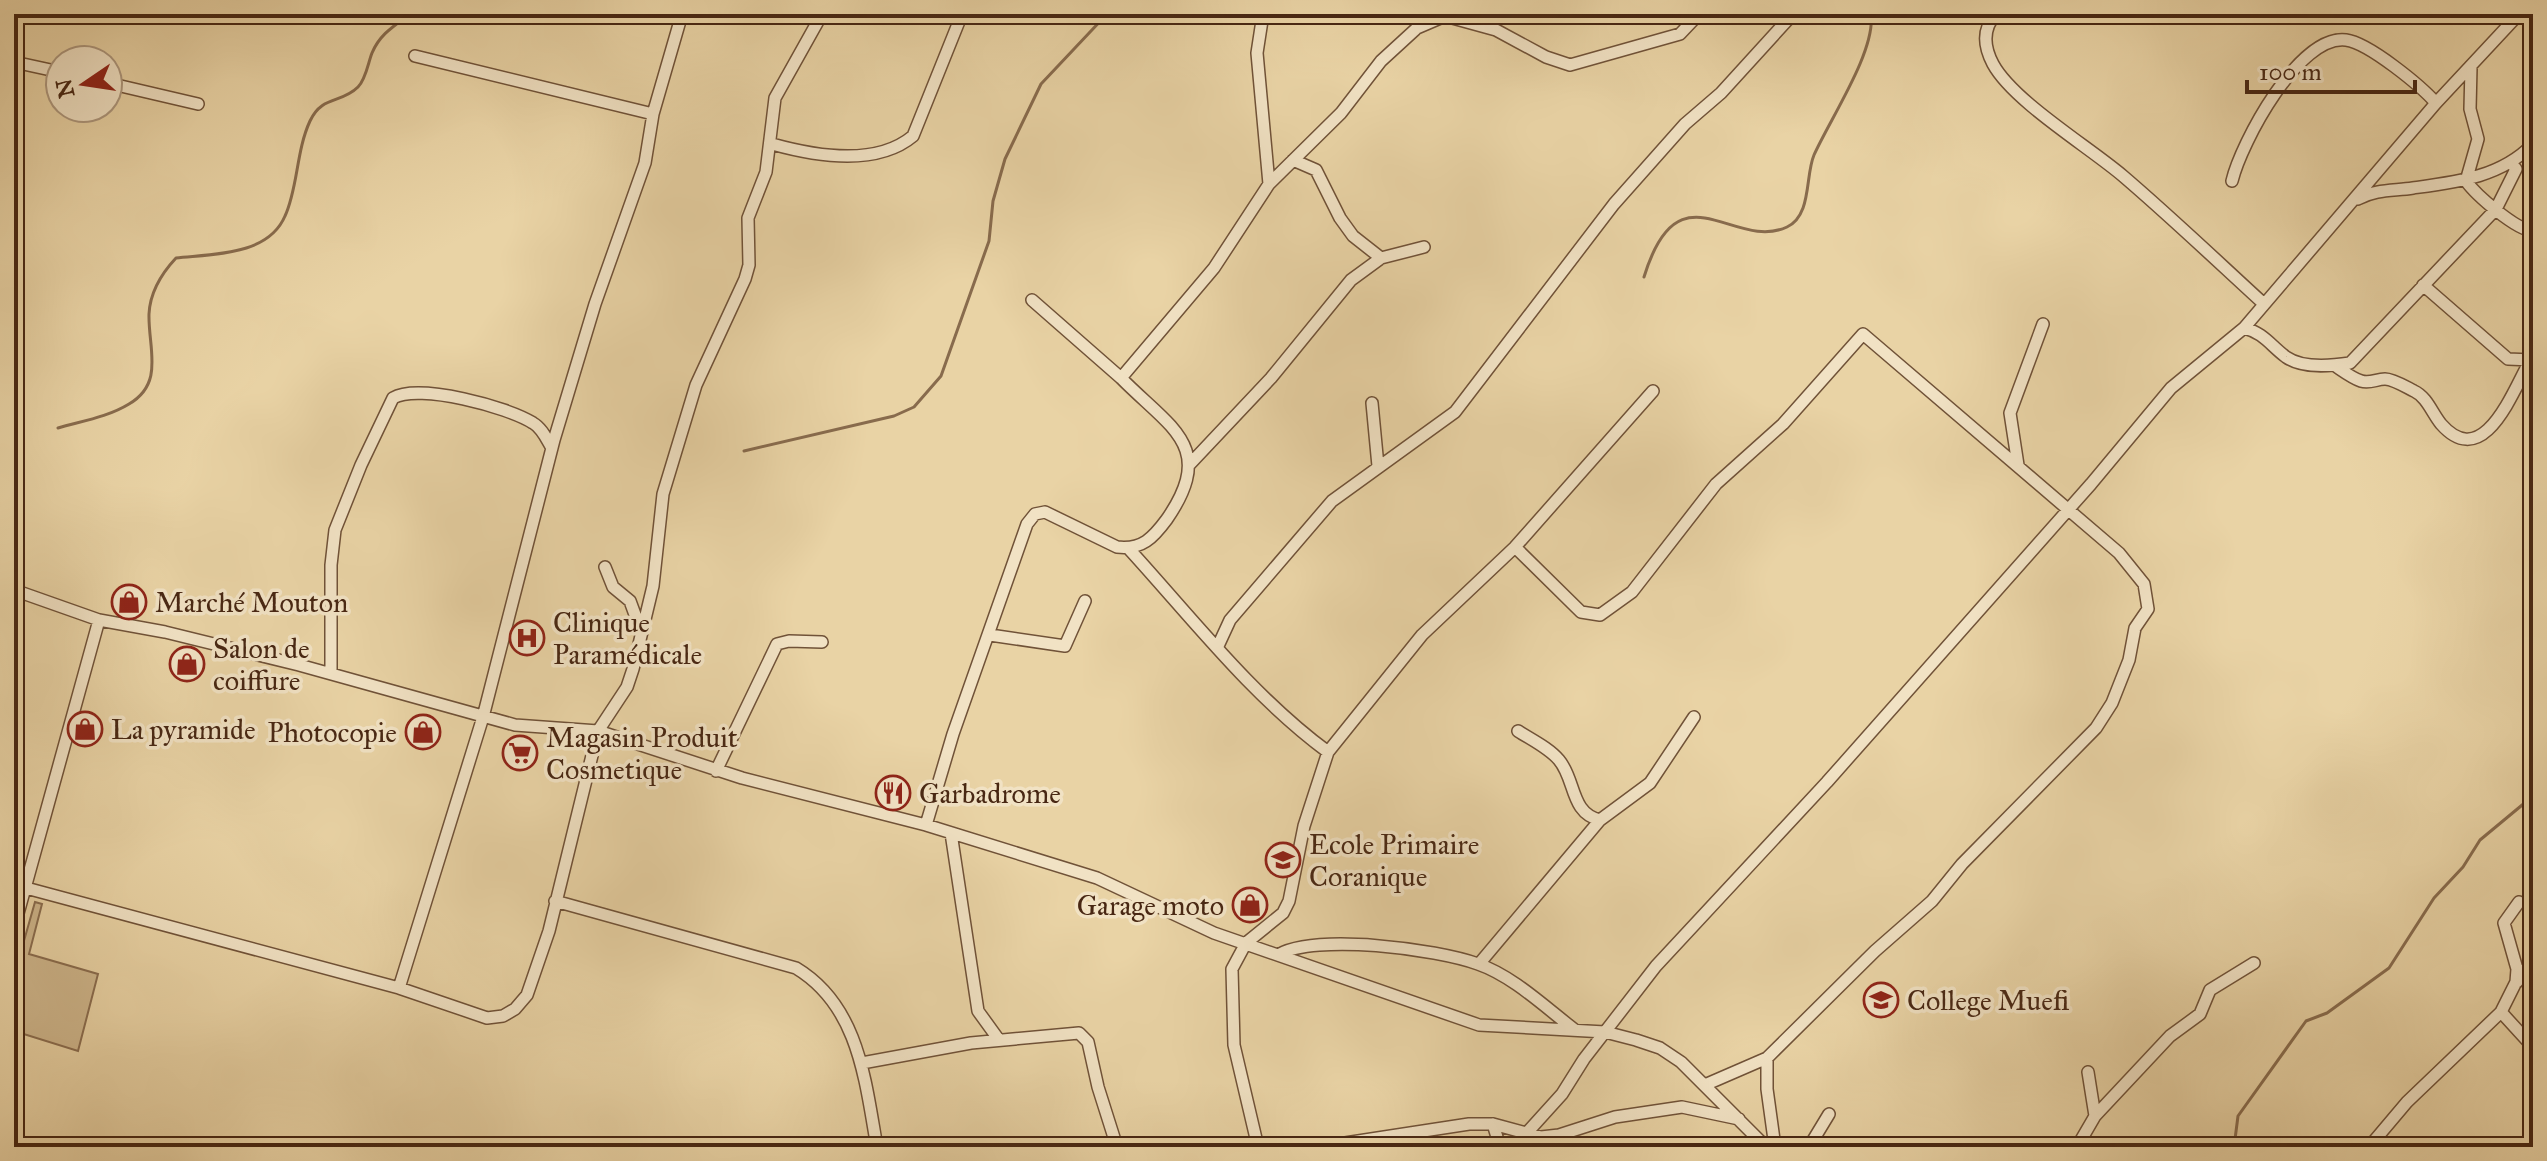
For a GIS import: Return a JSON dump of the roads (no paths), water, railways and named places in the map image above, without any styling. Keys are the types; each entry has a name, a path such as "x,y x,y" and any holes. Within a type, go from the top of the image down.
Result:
{"street":[{"path":"399,988 483,717 552,448 595,304 645,163 653,114 682,14"},
{"path":"26,888 399,988 487,1018 503,1016 527,995 549,931 598,731 627,687 653,586 666,481 701,370 749,265 748,218 766,172 772,144 771,116 775,98 822,14"},
{"path":"772,144 810,154 875,153 898,149 913,136 962,14"},
{"path":"1263,14 1257,53 1269,184"},
{"path":"1121,378 1214,268 1269,184 1341,113 1395,47 1417,28 1446,15 1496,30 1546,57 1570,65 1680,34 1699,14"},
{"path":"1218,646 1230,620 1332,501 1455,412 1614,204 1685,124 1721,93 1793,14"},
{"path":"1996,14 1988,22 1984,39 1994,65 2008,83 2027,102 2124,176 2264,304"},
{"path":"1514,1147 1562,1094 1656,966 1827,782 2171,388 2244,328 2436,103 2519,14"},
{"path":"2232,181 2243,145 2287,79 2317,49 2330,43 2355,43 2414,80 2436,103"},
{"path":"415,56 653,114"},
{"path":"14,62 44,69"},
{"path":"2466,181 2478,139 2470,109 2471,67"},
{"path":"124,87 198,104"},
{"path":"2350,202 2393,188 2466,181 2478,173 2492,172 2512,164 2533,144"},
{"path":"1293,160 1316,170 1346,227 1381,258"},
{"path":"2244,328 2264,334 2291,360 2334,365 2350,363 2359,357 2496,209 2514,179 2516,169 2512,164"},
{"path":"2466,181 2517,228 2533,231"},
{"path":"926,825 953,734 1027,524 1035,514 1045,512 1117,547 1129,549 1154,537 1183,495 1190,464 1271,378 1351,280 1381,258 1424,247"},
{"path":"2334,365 2358,380 2369,383 2386,379 2412,390 2429,405 2446,429 2468,439 2482,437 2493,428 2532,361 2508,359 2423,285"},
{"path":"1032,300 1121,378 1181,438 1190,464"},
{"path":"2018,465 2010,413 2043,324"},
{"path":"1515,547 1581,612 1593,616 1606,613 1632,592 1716,484 1783,424 1863,334 2018,465 2045,493 2119,553 2138,574 2146,592 2148,609 2135,628 2129,660 2112,703 2078,748 1962,864 1932,901 1875,951 1767,1058 1707,1084"},
{"path":"331,673 331,565 335,530 393,398 411,391 496,408 533,423 552,448"},
{"path":"1258,1147 1240,1076 1230,999 1232,969 1246,943 1283,913 1289,901 1304,826 1328,752 1422,635 1515,547 1653,391"},
{"path":"1372,403 1378,466"},
{"path":"1129,549 1296,728 1328,752"},
{"path":"605,567 613,587 630,601 641,631"},
{"path":"14,590 99,620 165,632 331,673 515,725 598,731 716,771 926,825 1097,878 1214,933 1479,1025 1605,1032 1660,1048 1707,1084 1766,1147"},
{"path":"990,635 1065,646 1085,601"},
{"path":"14,928 99,620"},
{"path":"716,771 777,644 789,641 822,642"},
{"path":"1479,964 1600,820 1650,783 1694,717"},
{"path":"1518,731 1557,757 1581,810 1588,817 1600,820"},
{"path":"951,833 978,1011 999,1040"},
{"path":"555,901 796,968 824,988 851,1031 862,1063 877,1147"},
{"path":"2516,982 2515,961 2504,923 2519,902"},
{"path":"1278,955 1302,944 1396,947 1479,964 1525,992 1575,1031"},
{"path":"2369,1147 2407,1102 2501,1012 2533,958"},
{"path":"2077,1147 2095,1116 2170,1036 2195,1019 2214,986 2240,974 2254,963"},
{"path":"2501,1012 2533,1047"},
{"path":"862,1063 999,1040 1079,1033 1085,1036 1117,1147"},
{"path":"1767,1058 1767,1089 1775,1147"},
{"path":"2088,1072 2095,1116"},
{"path":"1319,1147 1451,1125 1493,1124 1525,1134 1559,1135 1615,1117 1682,1107 1739,1119"},
{"path":"1809,1147 1829,1114"},
{"path":"1493,1124 1500,1147"},
{"path":"2385,1129 2387,1146"},
{"path":"1401,1133 1401,1147"}],"waterway":[{"path":"58,428 112,412 140,395 151,375 150,306 154,291 166,270 176,258 222,254 253,246 277,229 289,205 310,121 320,107 358,87 379,41 410,14"},
{"path":"744,451 894,416 914,407 941,376 989,241 993,201 1005,159 1041,84 1107,14"},
{"path":"1644,277 1658,243 1674,225 1690,218 1767,232 1787,227 1795,221 1804,204 1814,155 1866,47 1871,14"},
{"path":"2234,1147 2238,1116 2306,1021 2327,1013 2389,968 2434,898 2463,867 2480,840 2533,796"}],"place":[{"name":"Marché Mouton","path":"129,602"},
{"name":"Clinique Paramédicale","path":"527,638"},
{"name":"Salon de coiffure","path":"187,664"},
{"name":"La pyramide","path":"85,729"},
{"name":"Photocopie","path":"423,732"},
{"name":"Magasin Produit Cosmetique","path":"520,753"},
{"name":"Garbadrome","path":"893,793"},
{"name":"Ecole Primaire Coranique","path":"1283,860"},
{"name":"Garage moto","path":"1250,905"},
{"name":"College Muefi","path":"1881,1000"}]}
